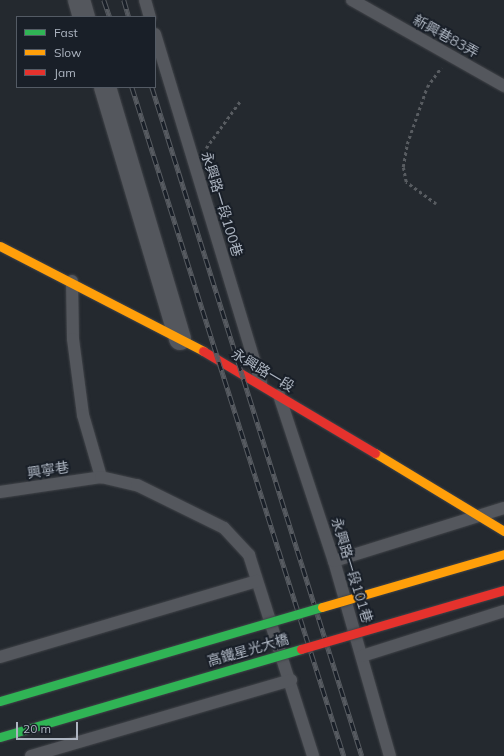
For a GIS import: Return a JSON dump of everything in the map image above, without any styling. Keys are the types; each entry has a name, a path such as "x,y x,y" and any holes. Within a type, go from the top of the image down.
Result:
{"street":[{"path":"79,0 84,16"},
{"path":"105,88 180,339"},
{"name":"永興路一段","path":"0,246 72,281 261,383 279,396 504,530"},
{"name":"高鐵星光大橋","path":"0,701 504,554"},
{"name":"高鐵星光大橋","path":"0,737 504,590"}],"lane":[{"path":"144,0 150,16"},
{"name":"新興巷83弄","path":"352,0 504,86"},
{"name":"永興路一段100巷","path":"156,37 261,383"},
{"path":"72,281 73,339 83,415 101,477 137,485 224,528 249,555 313,756"},
{"name":"永興路一段101巷","path":"279,396 334,561 390,756"},
{"name":"興寧巷","path":"0,492 101,477"},
{"path":"334,561 504,508"},
{"path":"0,657 257,581"},
{"path":"362,656 504,611"},
{"path":"31,756 290,680"}],"path":[{"path":"436,204 406,182 404,167 407,144 427,87 450,56"},
{"path":"195,164 241,100"}],"railway":[{"path":"104,0 110,16"},
{"path":"124,0 129,16"},
{"path":"132,88 344,756"},
{"path":"152,88 362,756"}],"traffic: slow":[{"path":"0,246 203,351"},
{"path":"375,453 504,531"},
{"path":"322,607 504,554"}],"traffic: jam":[{"path":"203,351 375,453"},
{"path":"301,649 504,590"}],"traffic: fast":[{"path":"0,701 322,607"},
{"path":"0,737 301,649"}]}
